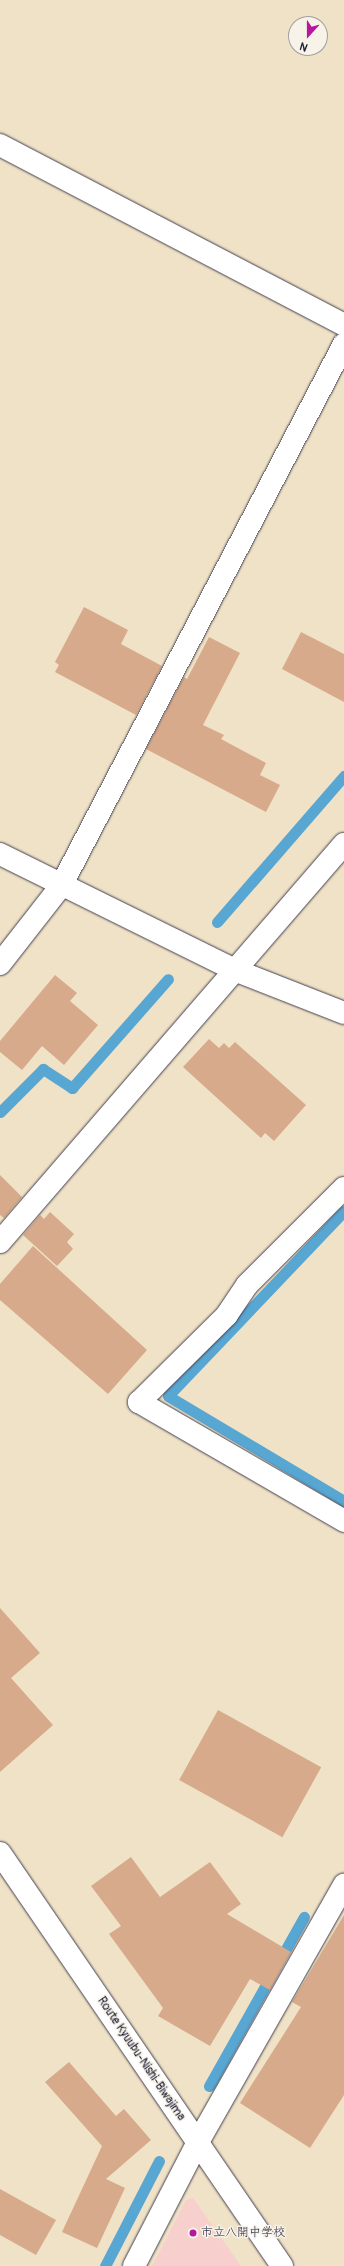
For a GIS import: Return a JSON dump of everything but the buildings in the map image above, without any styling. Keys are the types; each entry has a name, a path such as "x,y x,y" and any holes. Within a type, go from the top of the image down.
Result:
{"street":[{"path":"0,145 344,325"},
{"path":"0,964 61,886 344,344"},
{"path":"0,1242 237,971 344,844"},
{"path":"0,854 61,886 237,971 344,1013"},
{"path":"344,1188 247,1285 227,1315 139,1402 344,1520"},
{"name":"Route Kyuubu-Nishi-Biwajima","path":"0,1853 282,2266"},
{"path":"134,2266 198,2142 344,1885"}],"shaded area":[{"name":"市立八開中学校","path":"193,2198 241,2266 152,2266 186,2200"}],"waterway":[{"path":"217,922 344,776"},
{"path":"0,1112 43,1069 72,1088 168,979"},
{"path":"344,1211 168,1396 344,1501"},
{"path":"209,2086 304,1917"},
{"path":"105,2266 159,2161"}],"place":[{"name":"市立八開中学校","path":"193,2233"}]}
